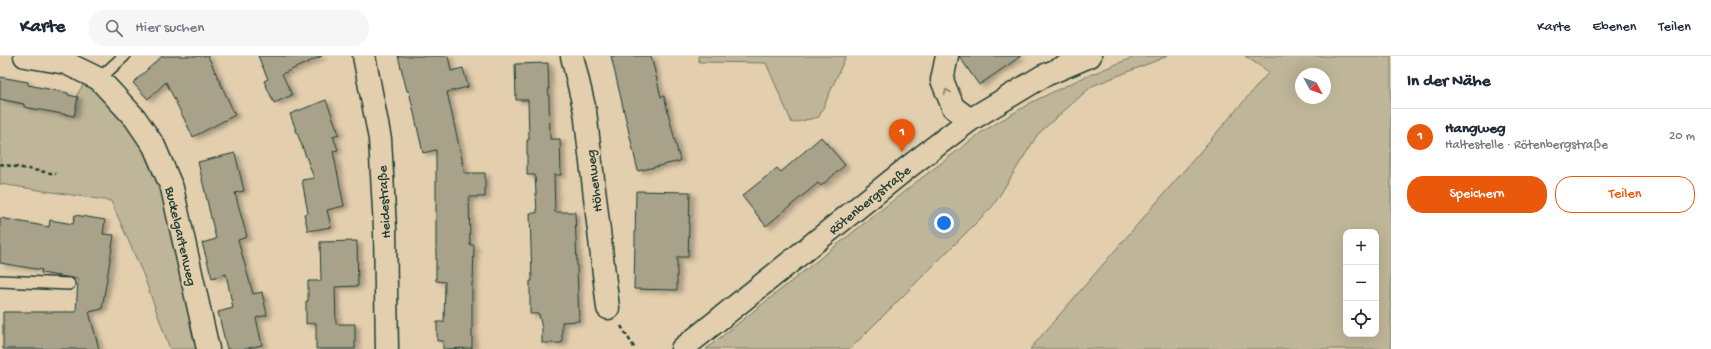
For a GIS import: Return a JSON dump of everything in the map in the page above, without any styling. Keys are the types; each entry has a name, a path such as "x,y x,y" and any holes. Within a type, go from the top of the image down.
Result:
{"street":[{"name":"Buckelgartenweg","path":"25,56 66,63 99,79 136,118 154,146 172,188 208,349"},
{"name":"Heidestraße","path":"364,56 380,139 385,228 386,349"},
{"name":"Höhenweg","path":"572,56 585,111 608,308"},
{"path":"947,56 942,80 953,107 970,120"},
{"name":"Rötenbergstraße","path":"682,349 911,165 970,120 1043,76 1090,56"}],"lane":[{"path":"99,79 124,56"},
{"path":"0,281 68,284"}],"path":[{"path":"0,164 56,174"},
{"path":"608,308 635,349"}],"shaded area":[{"path":"698,56 846,56 819,117 792,123 766,63 699,62"},
{"path":"1136,56 1168,56 1092,86 1038,134 993,206 850,349 706,349 915,183 982,132 1032,102 1080,79"},
{"path":"1245,56 1391,56 1391,349 1030,349 1269,72"},
{"path":"89,75 154,146 208,349 170,349 143,274 111,201 0,184 0,99 66,113"}],"building":[{"path":"162,56 208,56 235,115 193,137 166,82 148,99 133,83"},
{"path":"258,56 322,56 282,74 292,95 274,103 264,81 268,79"},
{"path":"398,56 448,56 451,71 463,68 468,87 447,92 465,173 485,173 485,197 469,197 470,245 474,245 472,282 472,348 443,349 443,341 437,341 437,322 444,322 445,282 436,281 436,150 423,153 409,91 407,91"},
{"path":"611,56 651,56 661,97 664,96 680,161 638,171"},
{"path":"959,56 1021,56 979,85"},
{"path":"548,63 550,139 560,139 561,175 554,175 555,212 575,212 579,321 562,322 562,343 542,343 542,329 539,314 530,314 530,281 532,281 530,213 537,213 535,175 527,175 527,140 529,140 528,100 516,100 515,64"},
{"path":"0,77 28,82 28,85 68,93 68,95 78,97 74,116 24,107 24,104 0,99"},
{"path":"326,100 339,134 333,136 338,150 333,151 344,206 327,210 331,227 308,231 304,214 308,213 302,180 314,178 290,114"},
{"path":"821,137 845,165 821,186 818,183 766,226 742,196 777,168 781,172"},
{"path":"235,153 244,191 235,193 247,237 238,240 253,294 262,292 267,315 256,318 262,345 244,349 227,349 218,312 233,308 226,274 212,278 202,243 216,239 198,162"},
{"path":"636,191 690,192 688,257 677,257 677,290 634,289"},
{"path":"75,215 105,220 103,234 114,235 102,309 89,312 99,349 3,349 3,312 76,312 78,279 41,273 42,270 0,263 0,218 49,227 50,220 73,224"},
{"path":"357,241 358,286 335,287 336,324 355,324 355,349 316,349 316,323 306,324 306,301 308,301 308,281 321,281 320,242"}],"place":[{"name":"Hangweg","path":"902,152"}]}
